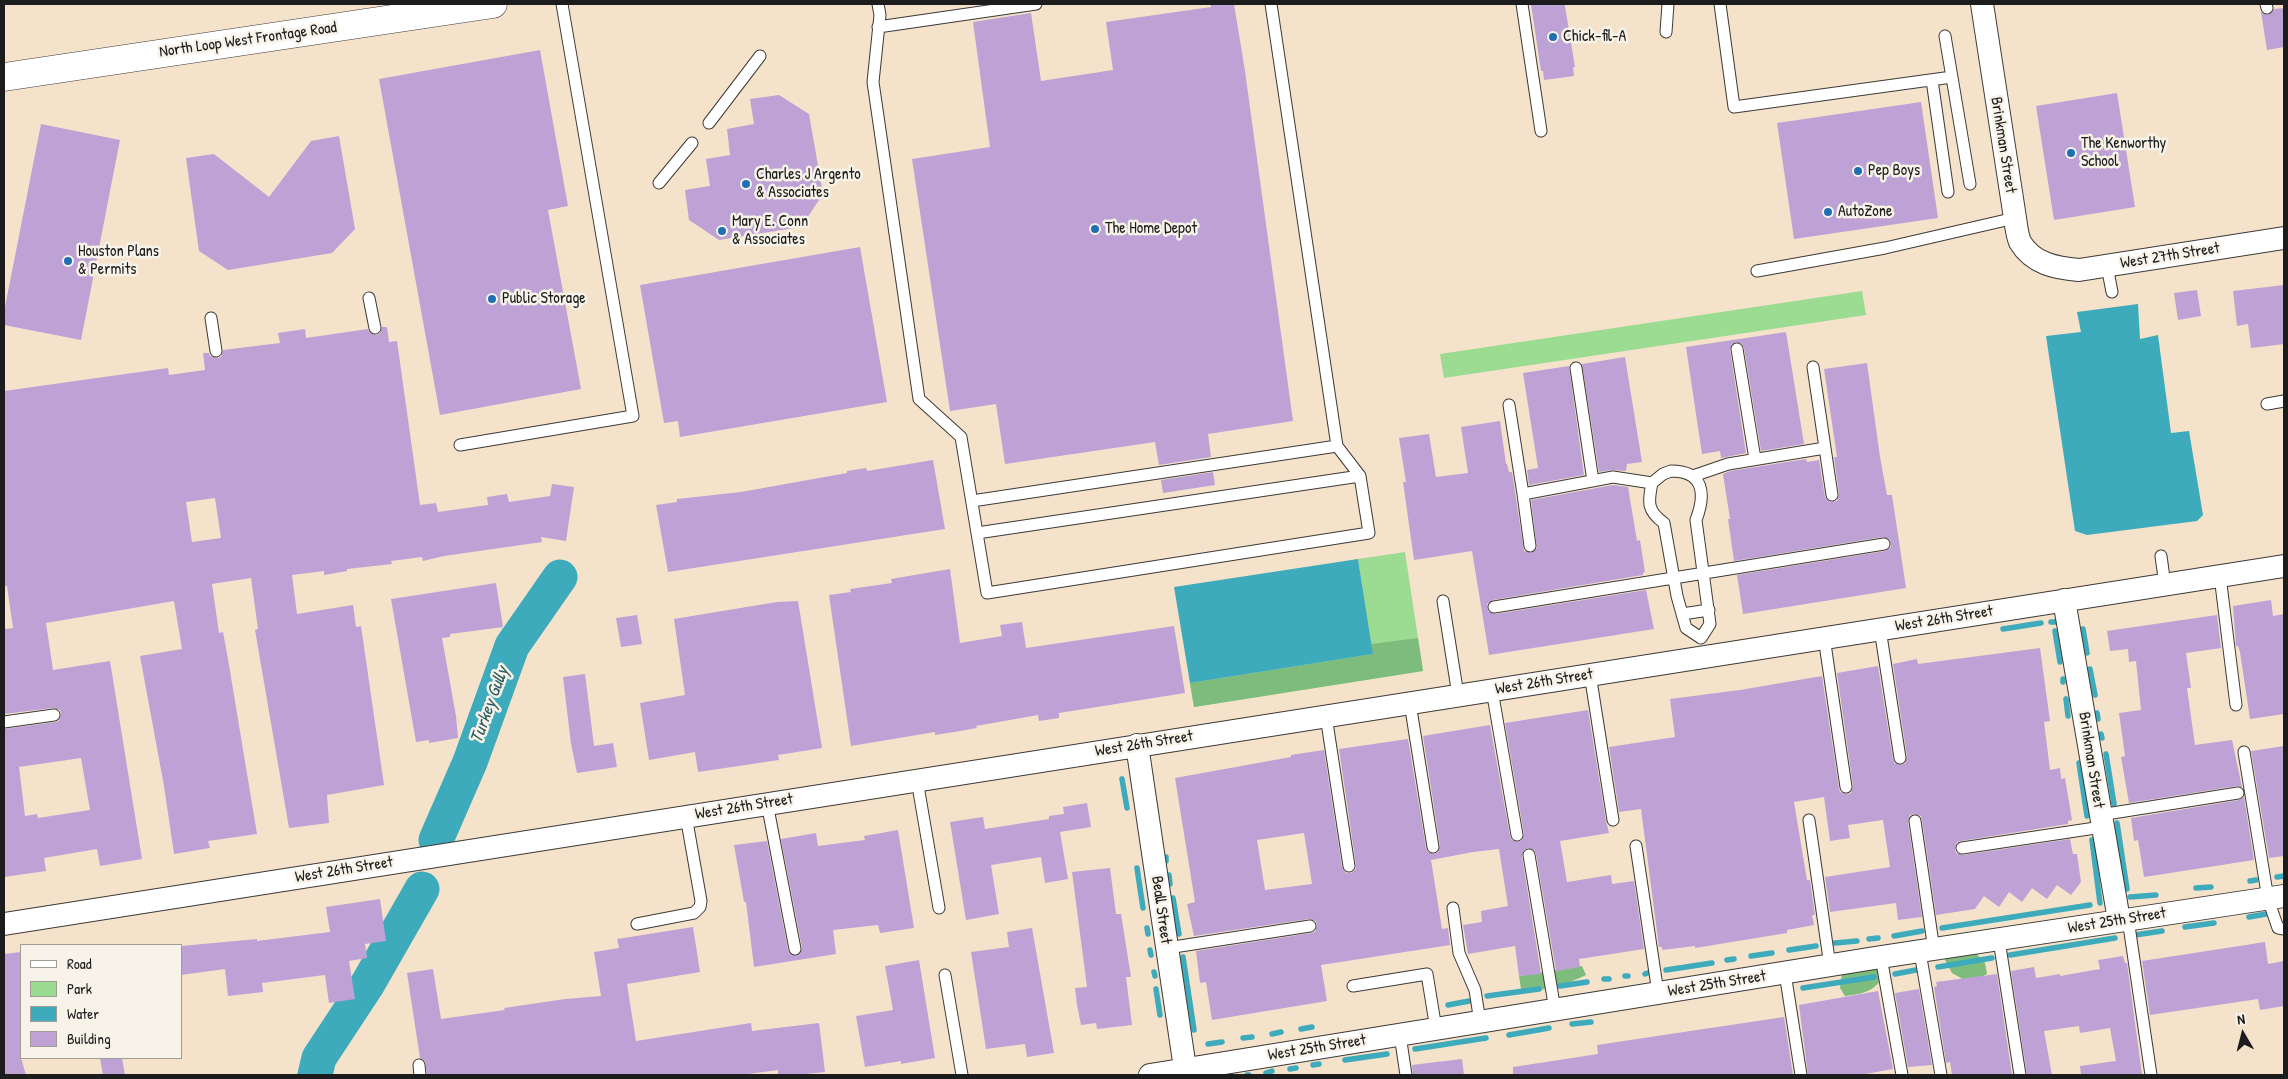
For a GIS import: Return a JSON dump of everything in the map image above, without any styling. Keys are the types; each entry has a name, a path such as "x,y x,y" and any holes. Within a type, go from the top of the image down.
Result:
{"main road":[{"name":"North Loop West Frontage Road","path":"4,76 493,4"}],"street":[{"name":"Brinkman Street","path":"1982,4 2020,241 2036,260 2056,268"},
{"name":"West 27th Street","path":"2056,268 2079,270 2284,238"},
{"name":"West 26th Street","path":"4,924 1492,690 1590,674 1702,647 1824,637 2284,566"},
{"name":"Brinkman Street","path":"2064,600 2101,821 2124,920"},
{"name":"Beall Street","path":"1137,745 1185,1072"},
{"name":"West 25th Street","path":"1150,1075 1185,1072 1436,1029 1881,957 2276,897"}],"lane":[{"path":"460,445 633,416 562,4"},
{"path":"878,4 873,82 919,399 961,437 987,593 1369,533 1360,476 1337,446 1271,4"},
{"path":"878,26 1036,4"},
{"path":"1522,4 1541,131"},
{"path":"1720,4 1734,107 1952,77"},
{"path":"1666,32 1671,6"},
{"path":"1945,36 1970,184"},
{"path":"709,123 760,56"},
{"path":"1932,80 1948,192"},
{"path":"659,183 692,143"},
{"path":"1757,271 1885,248 2015,218"},
{"path":"2107,266 2112,292"},
{"path":"369,298 375,328"},
{"path":"211,318 216,352"},
{"path":"1737,349 1755,459"},
{"path":"1813,367 1832,495"},
{"path":"1576,368 1593,481"},
{"path":"2267,404 2284,402"},
{"path":"1509,405 1530,546"},
{"path":"972,501 1337,446"},
{"path":"1693,476 1728,464 1825,448"},
{"path":"1671,471 1682,471 1693,476 1702,493 1702,504 1696,520 1710,624 1702,647 1686,628 1664,523 1656,518 1650,508 1652,483 1663,474 1671,471"},
{"path":"977,533 1360,476"},
{"path":"1523,494 1613,477 1652,483"},
{"path":"1494,607 1884,544"},
{"path":"2161,556 2165,585"},
{"path":"2220,576 2236,705"},
{"path":"1443,601 1458,695"},
{"path":"1682,614 1709,610"},
{"path":"1880,629 1900,758"},
{"path":"1824,637 1846,787"},
{"path":"1590,674 1613,820"},
{"path":"1492,690 1517,835"},
{"path":"1410,703 1433,847"},
{"path":"4,722 54,714"},
{"path":"1326,716 1349,866"},
{"path":"2244,752 2276,897 2278,928 2284,929"},
{"path":"917,780 938,908"},
{"path":"1962,848 2238,793"},
{"path":"768,803 795,950"},
{"path":"637,924 694,913 700,907 701,901 686,816"},
{"path":"1809,820 1830,966"},
{"path":"1915,821 1941,1075"},
{"path":"1636,846 1658,993"},
{"path":"1530,855 1555,1010"},
{"path":"1453,908 1459,953 1475,990 1480,1022"},
{"path":"2124,920 2151,1075"},
{"path":"1167,948 1310,926"},
{"path":"1999,940 2020,1075"},
{"path":"1881,957 1902,1075"},
{"path":"1784,973 1801,1075"},
{"path":"1353,986 1428,974 1436,1029"},
{"path":"945,975 962,1075"},
{"path":"1400,1035 1406,1075"}],"green space":[{"path":"1862,291 1866,315 1444,378 1440,354"},
{"path":"1405,552 1423,671 1194,707 1190,683 1373,654 1358,559"},
{"path":"1418,638 1423,671 1194,707 1190,683 1373,654 1371,644"},
{"path":"1975,952 1985,963 1987,974 1970,983 1952,973 1943,956"},
{"path":"1582,966 1586,975 1570,982 1546,989 1521,989 1519,976"},
{"path":"1876,968 1881,979 1878,984 1865,992 1845,996 1840,988 1842,972"}],"water":[{"path":"2138,304 2140,339 2158,335 2171,433 2189,431 2203,515 2197,521 2087,535 2075,531 2046,336 2081,332 2077,312"},
{"path":"1358,559 1373,654 1190,683 1174,587"}],"building":[{"name":"The Home Depot","path":"1211,4 1234,4 1245,71 1293,421 1208,434 1211,457 1159,465 1155,442 1005,464 996,404 950,411 912,159 990,147 973,22 1031,13 1041,81 1113,70 1106,22 1211,7"},
{"name":"Chick-fil-A","path":"1531,4 1564,4 1575,67 1573,67 1574,76 1544,80"},
{"path":"2284,8 2284,47 2267,50 2261,12 2268,15 2274,9"},
{"name":"Public Storage","path":"540,50 568,206 548,210 581,389 440,415 379,79"},
{"name":"The Kenworthy School","path":"2117,93 2135,207 2054,220 2036,106"},
{"path":"779,95 809,114 823,194 801,227 719,240 689,220 685,190 710,186 706,159 730,155 727,129 754,124 750,99"},
{"name":"Pep Boys","path":"1921,102 1938,218 1794,239 1777,123"},
{"path":"41,124 120,140 81,340 4,325 4,312"},
{"path":"339,136 355,229 332,253 228,270 199,251 186,158 214,154 269,197 311,141"},
{"path":"860,247 887,402 680,437 678,421 664,423 640,285"},
{"path":"2284,285 2284,344 2251,348 2248,324 2237,326 2233,291"},
{"path":"2197,290 2201,316 2178,320 2174,293"},
{"path":"382,327 387,327 389,342 397,341 420,505 436,503 438,512 488,505 487,497 507,494 509,502 550,496 552,484 574,487 566,541 541,537 542,542 444,556 423,561 422,557 391,561 392,564 347,569 347,571 324,575 324,571 292,575 297,614 353,605 356,627 361,626 384,785 327,795 329,823 289,828 255,630 258,629 251,578 212,584 219,633 223,632 228,659 257,834 208,841 210,848 174,854 164,786 140,656 182,649 174,601 46,623 53,670 110,661 142,859 100,866 97,849 44,858 46,871 4,877 4,729 59,721 61,714 60,710 53,708 4,714 4,629 13,628 7,586 4,586 4,391 168,368 169,375 205,370 203,353 209,353 210,356 217,358 221,357 223,350 280,343 278,333 305,329 306,338 368,329 370,333 376,335 380,333","holes":["215,498 221,538 192,542 186,502","81,758 90,810 38,818 37,814 25,816 19,767"]},
{"path":"1786,332 1804,444 1761,451 1744,348 1742,344 1736,342 1732,344 1730,350 1746,453 1721,458 1720,451 1702,454 1686,347"},
{"path":"1625,357 1642,462 1627,464 1626,471 1612,470 1599,472 1582,364"},
{"path":"1867,363 1880,457 1887,495 1892,495 1906,588 1743,614 1737,575 1885,551 1891,547 1890,540 1883,537 1734,561 1728,519 1730,519 1723,474 1730,471 1806,459 1807,462 1819,460 1825,497 1830,502 1837,501 1839,494 1834,457 1837,457 1824,369"},
{"path":"1569,366 1584,475 1529,485 1527,470 1538,468 1523,373"},
{"path":"1500,421 1506,464 1509,472 1512,472 1524,551 1531,553 1537,548 1531,500 1613,485 1628,487 1637,541 1640,540 1645,572 1643,575 1493,600 1487,604 1488,611 1495,614 1646,590 1654,629 1489,655 1472,551 1414,560 1403,482 1406,482 1399,438 1429,434 1436,477 1468,473 1461,427"},
{"path":"933,460 945,529 668,572 656,505 677,502 677,499 741,492 847,473 847,471 866,468 867,471"},
{"path":"1213,472 1215,485 1163,493 1161,480"},
{"path":"950,569 960,643 1002,636 1000,625 1022,622 1026,648 1174,626 1185,693 1059,713 1059,718 1039,721 1038,715 976,726 977,728 954,732 935,735 935,732 851,746 829,595 851,592 850,589 892,583 891,579"},
{"path":"496,583 503,627 450,634 450,637 442,638 456,716 458,738 429,743 429,740 416,742 391,599"},
{"path":"2271,600 2273,616 2284,614 2284,714 2250,719 2240,652 2238,646 2236,646 2233,606"},
{"path":"798,601 822,748 778,755 779,760 698,772 695,752 649,760 640,703 685,695 674,619 777,602"},
{"path":"637,615 642,644 621,647 616,618"},
{"path":"2217,615 2221,648 2186,653 2191,688 2187,688 2195,745 2232,740 2242,787 2237,786 2129,803 2121,757 2125,756 2119,713 2141,710 2136,661 2129,662 2128,649 2110,651 2107,631"},
{"path":"2040,648 2050,721 2044,722 2050,770 2060,768 2061,779 2065,778 2072,820 2068,821 2068,824 1961,841 1957,842 1955,849 1956,853 1963,855 2070,839 2073,854 2077,854 2081,882 2071,895 2057,885 2047,899 2032,888 2022,902 2009,892 1999,907 1984,896 1975,909 1936,915 1922,820 1921,816 1914,814 1910,815 1908,822 1922,917 1898,920 1896,903 1830,912 1825,877 1890,867 1883,820 1848,825 1850,838 1830,841 1824,797 1794,802 1807,880 1810,880 1815,915 1812,915 1814,925 1787,930 1787,933 1695,948 1695,946 1662,950 1662,947 1659,947 1641,809 1619,812 1609,747 1675,737 1670,699 1740,690 1822,676 1839,788 1840,792 1847,794 1851,793 1853,786 1837,673 1878,666 1893,759 1895,763 1901,765 1905,763 1907,757 1893,664 1917,659 1918,664"},
{"path":"585,674 594,746 613,743 617,767 577,773 571,744 563,677"},
{"path":"1588,710 1609,833 1560,841 1567,882 1611,875 1612,884 1634,881 1644,949 1579,959 1580,967 1556,971 1536,854 1534,850 1528,848 1524,850 1522,856 1541,974 1519,976 1515,946 1468,954 1463,925 1482,922 1481,911 1508,906 1499,849 1473,852 1431,860 1442,929 1448,928 1450,945 1321,965 1327,1001 1212,1020 1206,982 1200,983 1196,951 1311,933 1315,932 1317,925 1316,921 1309,919 1194,936 1187,904 1195,902 1175,778 1324,750 1342,867 1346,873 1351,873 1356,869 1356,865 1339,749 1408,739 1426,848 1428,852 1434,854 1438,852 1440,846 1423,736 1490,725 1510,836 1512,840 1518,842 1522,840 1524,834 1505,723","holes":["1304,833 1312,884 1265,890 1257,840"]},
{"path":"2284,746 2284,856 2269,858 2251,751"},
{"path":"2244,797 2254,860 2144,877 2138,840 2134,841 2131,818 2239,800"},
{"path":"1087,803 1091,827 1060,832 1068,879 1045,883 1041,857 991,865 999,914 966,920 950,822 983,817 985,829 1049,819 1049,816 1064,814 1063,807"},
{"path":"898,830 914,928 880,933 878,925 833,930 836,954 754,967 746,902 744,902 734,845 767,841 788,950 790,954 796,956 800,954 802,948 781,839 816,833 818,846 865,840 864,836"},
{"path":"1110,868 1116,914 1121,914 1131,977 1126,977 1132,1025 1097,1029 1096,1023 1081,1025 1077,1005 1075,988 1087,987 1072,872"},
{"path":"380,899 386,941 365,944 367,958 349,961 355,999 329,1003 325,975 262,983 263,992 228,996 225,969 182,975 182,946 257,939 257,941 330,932 326,907"},
{"path":"693,927 700,972 627,984 636,1041 751,1023 752,1031 819,1023 825,1072 796,1075 778,1075 778,1070 741,1075 427,1075 425,1061 420,1058 407,973 433,969 441,1019 565,999 601,996 594,952 619,948 617,939"},
{"path":"1032,928 1054,1053 1027,1057 1025,1044 986,1049 971,952 1009,947 1007,932"},
{"path":"2265,942 2268,964 2284,961 2284,1006 2260,1010 2258,999 2150,1015 2142,961"},
{"path":"20,952 20,1059 26,1075 4,1075 4,954"},
{"path":"2123,956 2125,963 2127,963 2142,1075 2081,1075 2080,1066 2116,1061 2110,1028 2080,1033 2079,1026 2044,1031 2052,1075 2027,1075 2011,971 2034,967 2036,978 2060,974 2060,976 2100,969 2098,960"},
{"path":"919,960 935,1058 901,1064 901,1061 865,1067 856,1016 893,1010 885,966"},
{"path":"1997,974 2012,1075 1952,1075 1950,1062 1946,1063 1934,987 1937,986 1936,982"},
{"path":"1919,989 1932,1065 1908,1067 1895,993"},
{"path":"1878,991 1893,1069 1860,1075 1808,1075 1799,1005"},
{"path":"1784,1017 1793,1075 1513,1075 1513,1067 1598,1054 1597,1045"},
{"path":"100,1059 122,1059 125,1075 103,1075"},
{"path":"1462,1059 1464,1075 1413,1075 1412,1065"}],"waterway":[{"name":"Turkey Gully","path":"436,840 470,762 512,646 560,577"},
{"path":"2051,622 2056,622"},
{"path":"2003,629 2041,623"},
{"path":"2083,629 2087,653"},
{"path":"2055,631 2060,662"},
{"path":"2090,669 2095,695"},
{"path":"2066,699 2068,716"},
{"path":"2097,713 2098,719"},
{"path":"2101,734 2102,738"},
{"path":"2106,754 2114,804"},
{"path":"2079,763 2087,816"},
{"path":"1122,779 1127,808"},
{"path":"2117,823 2127,889"},
{"path":"2092,840 2100,903"},
{"path":"1137,868 1143,908"},
{"path":"1169,875 1170,884"},
{"path":"2277,877 2284,876"},
{"path":"2250,881 2256,880"},
{"path":"2196,888 2211,887"},
{"name":"Turkey Gully","path":"315,1075 319,1058 367,985 422,889"},
{"path":"2130,897 2156,895"},
{"path":"1173,898 1179,934"},
{"path":"1942,928 2090,905"},
{"path":"2249,917 2266,914"},
{"path":"2185,927 2214,923"},
{"path":"1147,928 1148,934"},
{"path":"1894,936 1922,931"},
{"path":"2135,935 2162,931"},
{"path":"1869,939 1878,938"},
{"path":"2010,955 2115,938"},
{"path":"1835,943 1857,941"},
{"path":"1789,950 1816,946"},
{"path":"1150,950 1151,955"},
{"path":"1751,956 1772,953"},
{"path":"1183,957 1194,1030"},
{"path":"1938,967 1992,958"},
{"path":"1727,960 1734,959"},
{"path":"1666,970 1712,963"},
{"path":"1895,974 1916,970"},
{"path":"1154,972 1155,976"},
{"path":"1645,974 1650,972"},
{"path":"1803,988 1874,977"},
{"path":"1604,979 1609,979"},
{"path":"1560,986 1587,982"},
{"path":"1156,989 1160,1015"},
{"path":"1487,996 1539,989"},
{"path":"1448,1005 1469,1001"},
{"path":"1572,1024 1591,1022"},
{"path":"1301,1029 1312,1027"},
{"path":"1509,1035 1549,1028"},
{"path":"1272,1034 1281,1032"},
{"path":"1243,1038 1252,1037"},
{"path":"1415,1049 1486,1038"},
{"path":"1208,1044 1222,1042"},
{"path":"1345,1060 1387,1054"},
{"path":"1313,1065 1319,1064"},
{"path":"1290,1069 1296,1068"},
{"path":"1266,1073 1272,1071"}],"place":[{"name":"Chick-fil-A","path":"1553,37"},
{"name":"The Kenworthy School","path":"2071,153"},
{"name":"Pep Boys","path":"1858,171"},
{"name":"Charles J Argento & Associates","path":"746,184"},
{"name":"AutoZone","path":"1828,212"},
{"name":"The Home Depot","path":"1095,229"},
{"name":"Mary E. Conn & Associates","path":"722,231"},
{"name":"Houston Plans & Permits","path":"68,261"},
{"name":"Public Storage","path":"492,299"}]}
